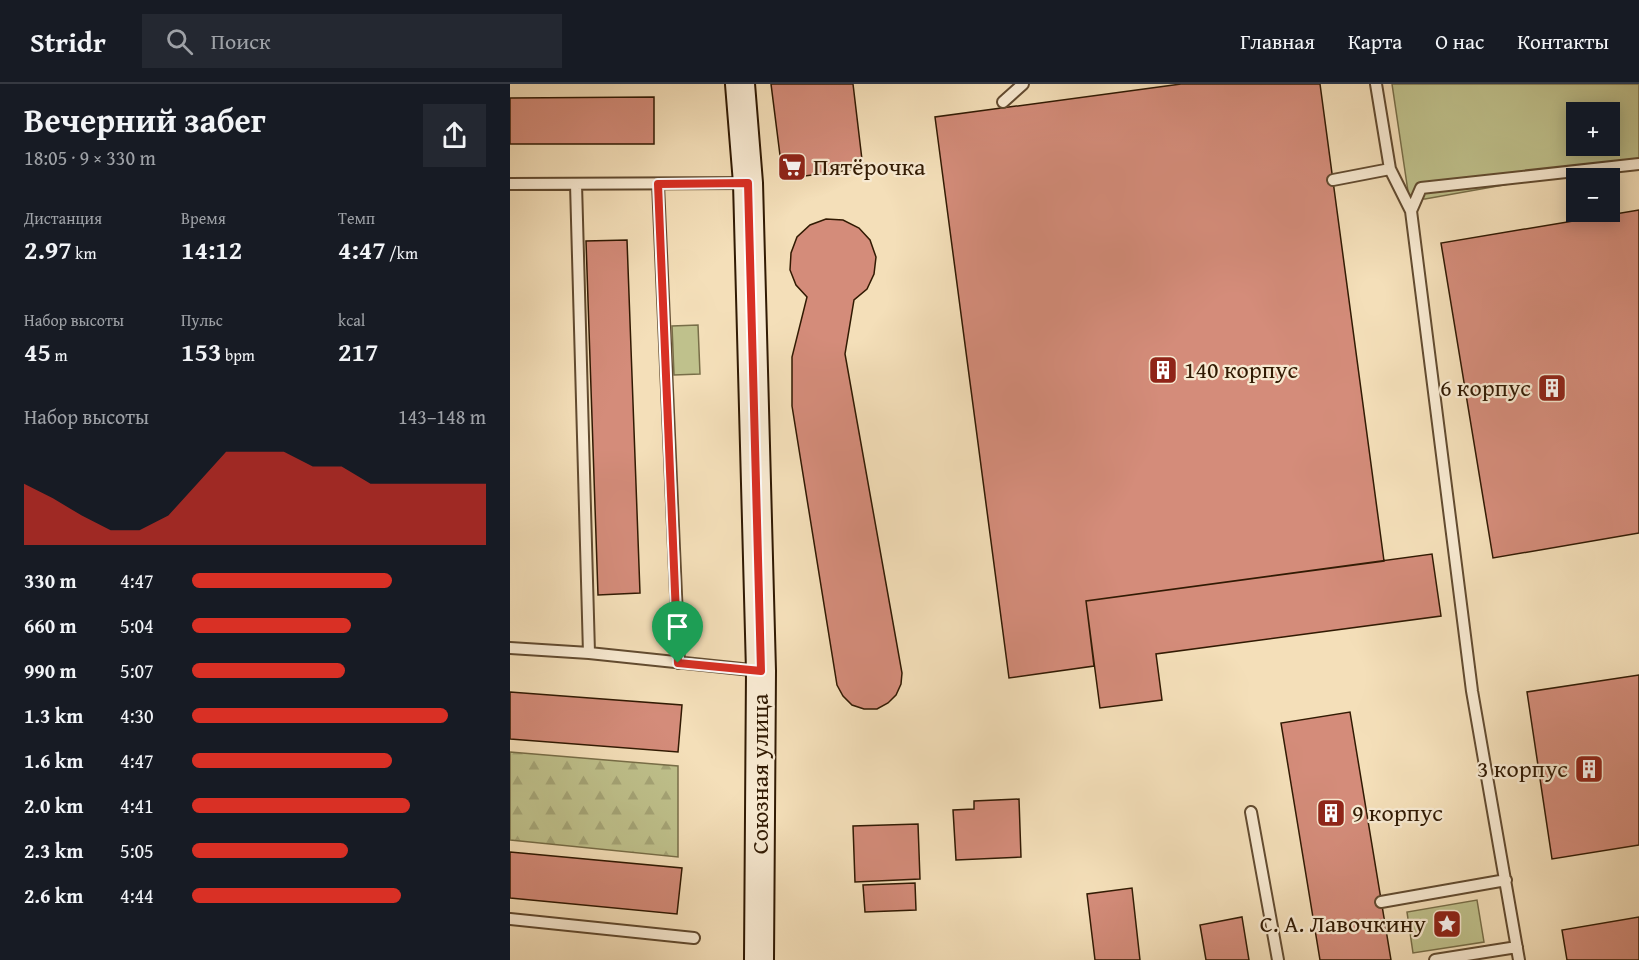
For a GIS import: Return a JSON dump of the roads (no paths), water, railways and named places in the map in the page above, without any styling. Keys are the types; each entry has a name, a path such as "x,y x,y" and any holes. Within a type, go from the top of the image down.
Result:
{"street":[{"name":"Союзная улица","path":"740,84 748,183 761,671 759,960"}],"lane":[{"path":"1003,102 1023,84"},
{"path":"1376,84 1390,169 1411,212 1472,691 1519,960"},
{"path":"1411,212 1421,188 1639,164"},
{"path":"1333,180 1390,169"},
{"path":"510,184 748,183"},
{"path":"576,184 589,653"},
{"path":"658,184 678,663"},
{"path":"510,648 589,653 761,671"},
{"path":"1251,812 1278,960"},
{"path":"1381,902 1506,880"},
{"path":"510,919 694,938"},
{"path":"1435,960 1517,947"}],"place":[{"name":"Пятёрочка","path":"792,167"},
{"name":"140 корпус","path":"1163,370"},
{"name":"6 корпус","path":"1552,388"},
{"name":"3 корпус","path":"1589,769"},
{"name":"9 корпус","path":"1331,813"},
{"name":"С. А. Лавочкину","path":"1447,924"}]}
